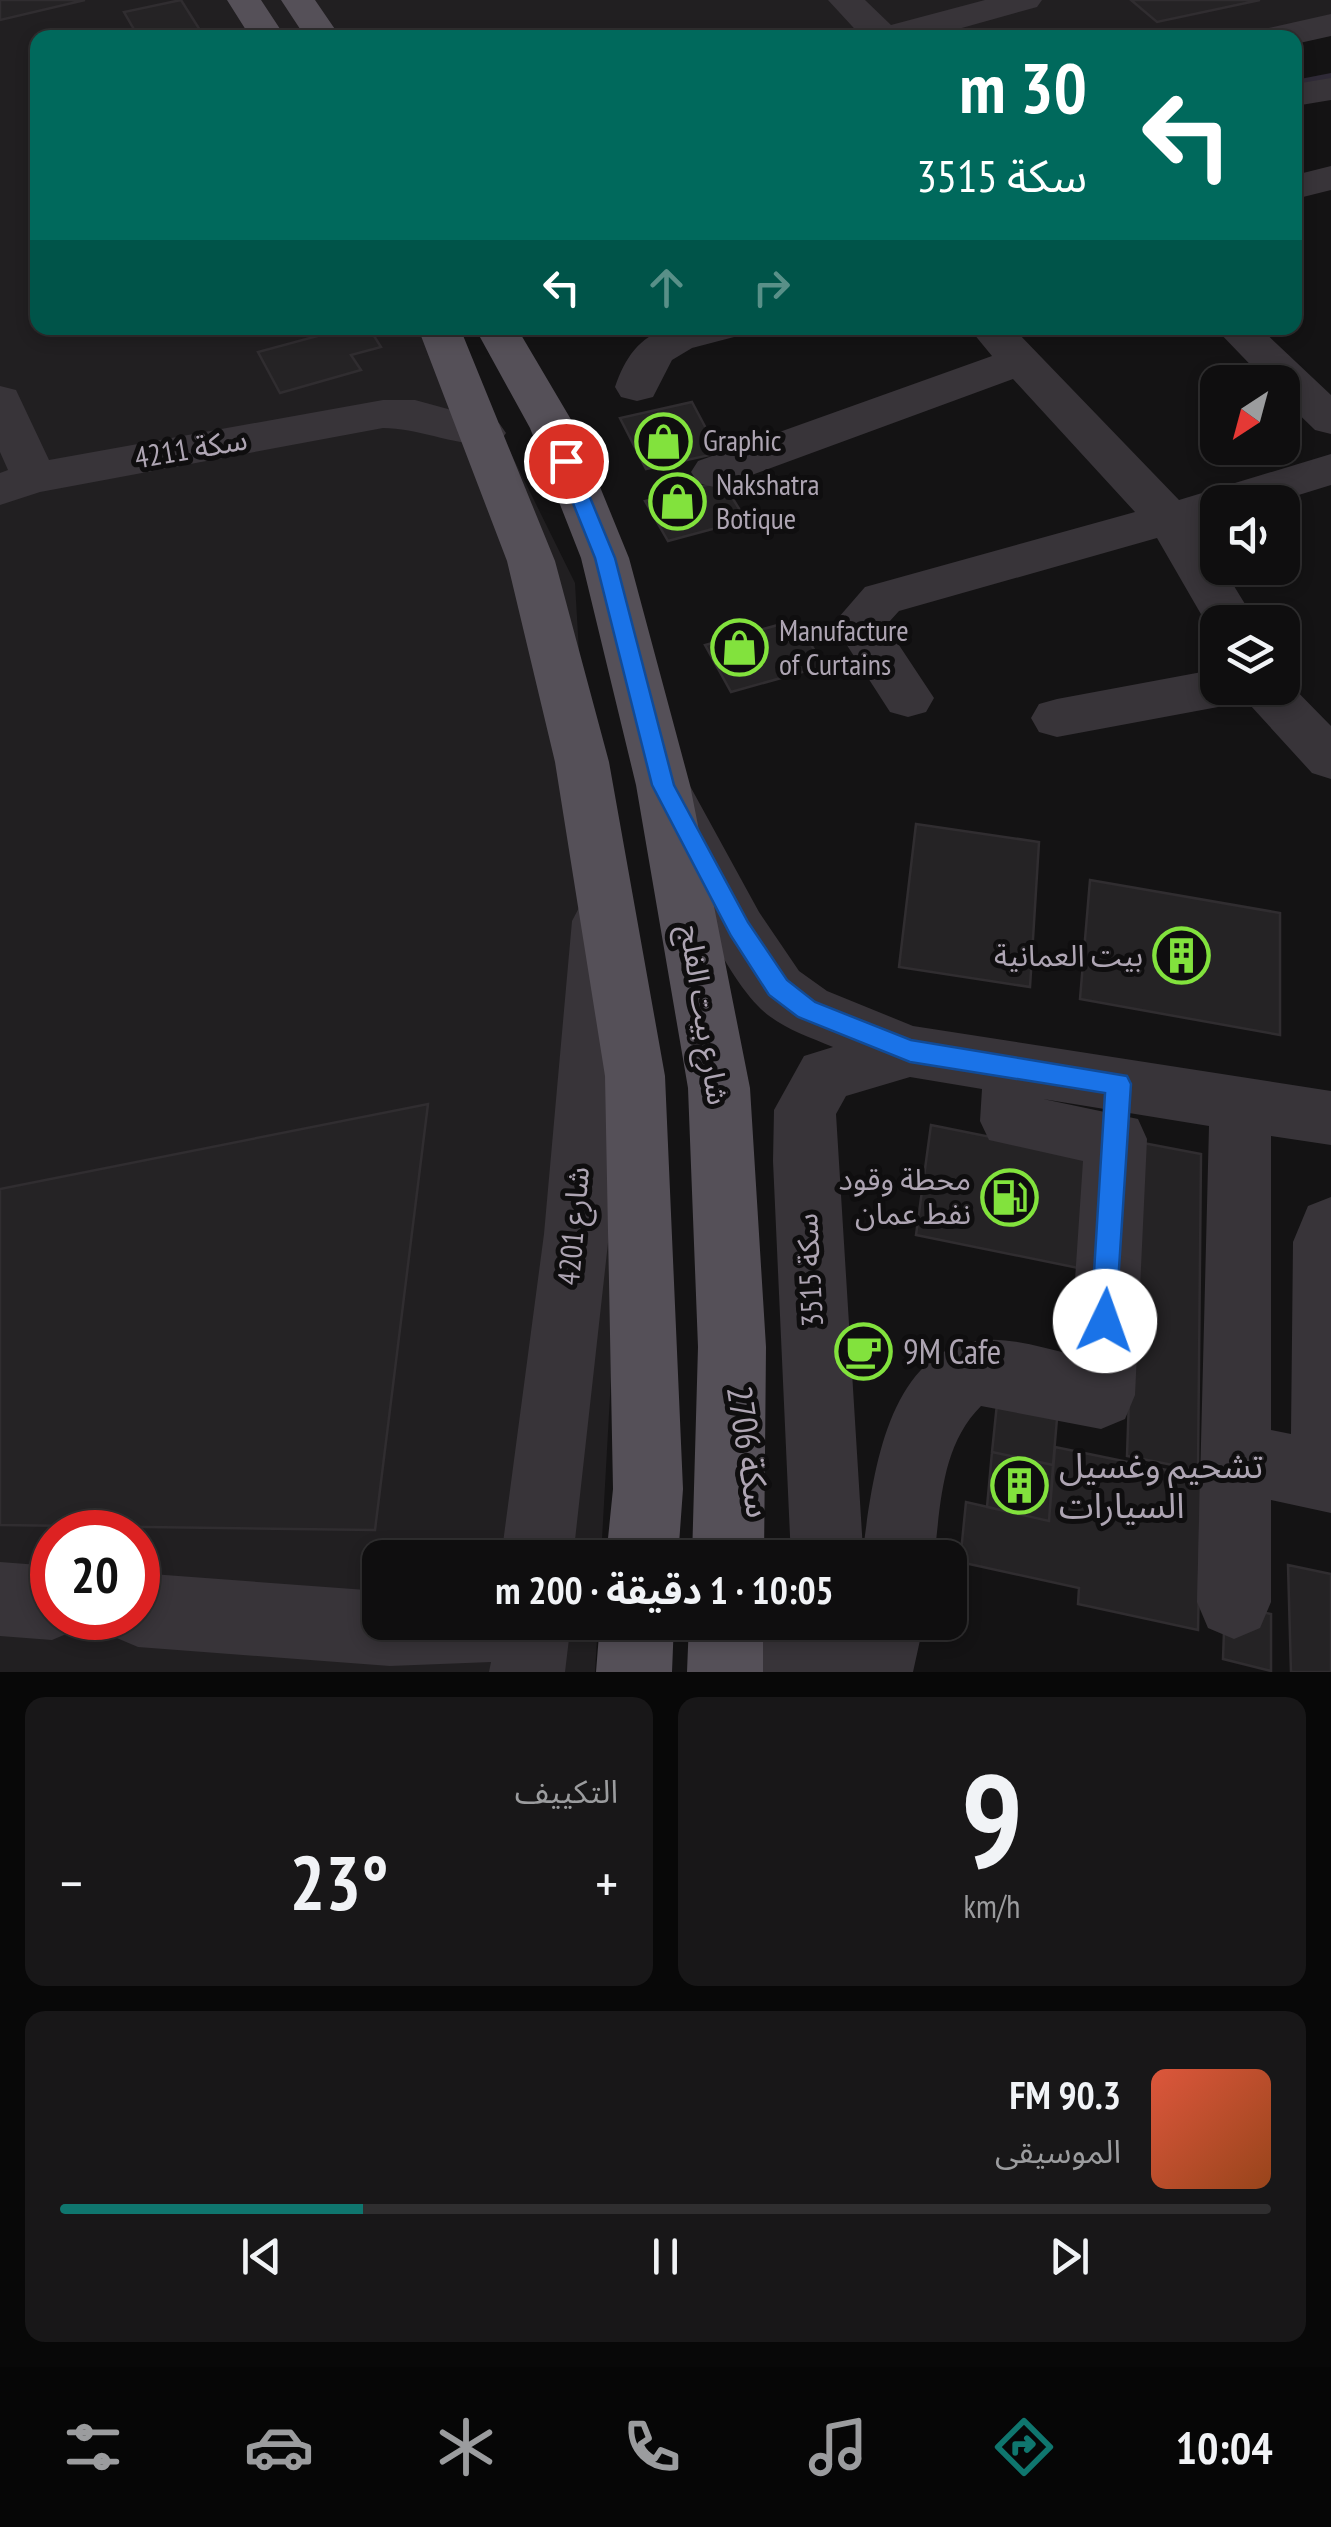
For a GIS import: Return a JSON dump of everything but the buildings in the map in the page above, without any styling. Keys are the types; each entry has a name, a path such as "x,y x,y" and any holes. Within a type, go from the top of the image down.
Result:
{"main road":[{"path":"244,0 264,30"},
{"path":"298,0 319,30"},
{"path":"543,335 554,380 552,428"},
{"path":"462,336 484,433 531,561 582,762 635,1076 648,1489 644,1540"},
{"name":"شارع بيت الفلج","path":"462,336 552,428 605,558 663,785 719,1088 732,1347 728,1540"},
{"path":"634,1672 637,1640"},
{"path":"726,1640 726,1672"}],"street":[{"path":"844,0 876,30"},
{"path":"914,30 1025,0"},
{"path":"1302,32 1331,25"},
{"path":"1302,56 1331,50"},
{"path":"1302,94 1331,89"},
{"path":"637,387 644,361 660,347 697,335"},
{"path":"997,335 1170,520 1221,605"},
{"path":"1243,335 1331,420"},
{"name":"سكة 4211","path":"384,414 427,386 462,336"},
{"path":"714,472 1022,360"},
{"path":"0,400 17,484"},
{"name":"سكة 4211","path":"17,484 384,414 415,414 484,433"},
{"path":"1280,485 1331,469"},
{"path":"908,698 866,636 864,617 882,600 1200,511"},
{"path":"1057,718 1200,691"},
{"path":"1279,705 1331,759"},
{"name":"سكة 3515","path":"663,785 739,929 778,988 806,1010 910,1051 1014,1067 1010,1122 1117,1112"},
{"name":"شارع 4201","path":"538,1540 542,1474 572,1276 588,1032 605,893"},
{"name":"سكة 3515","path":"826,1540 804,1161 805,1110 826,1075 910,1051"},
{"path":"1234,1602 1240,1103"},
{"path":"901,1540 914,1453 944,1391 981,1372 1101,1395 1117,1112 1240,1103 1331,1118"},
{"path":"1234,1457 1328,1478 1325,1242 1331,1227"},
{"name":"سكة 2706","path":"732,1347 762,1511 763,1540"},
{"path":"0,1600 30,1602"},
{"path":"160,1612 362,1627"},
{"path":"526,1672 531,1640"},
{"path":"769,1640 771,1672"},
{"path":"832,1640 834,1672"},
{"path":"875,1672 883,1640"}],"shaded area":[{"path":"0,0 1331,0 1331,36 1302,38 1302,30 30,30 30,335 452,335 575,583 616,1289 602,1540 362,1540 362,1640 597,1640 595,1672 0,1672"}],"waterway":[{"path":"1302,82 1331,76"}],"place":[{"name":"Graphic","path":"664,441"},
{"name":"Nakshatra Botique","path":"677,502"},
{"name":"Manufacture of Curtains","path":"740,648"},
{"name":"بيت العمانية","path":"1182,956"},
{"name":"محطة وقود نفط عمان","path":"1010,1197"},
{"name":"9M Cafe","path":"864,1352"},
{"name":"تشحيم وغسيل السيارات","path":"1020,1486"}],"route":[{"path":"566,461 605,558 663,785 739,929 778,988 806,1010 910,1051 1118,1084 1105,1321"}]}
